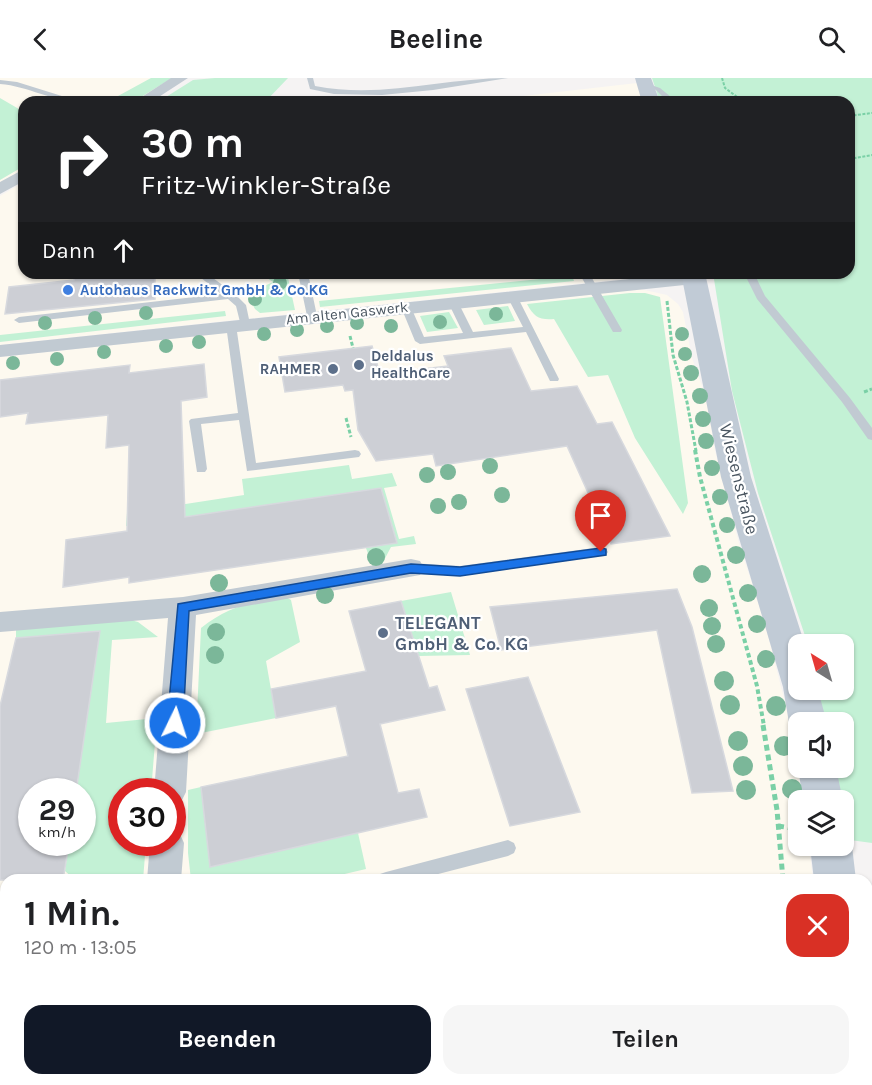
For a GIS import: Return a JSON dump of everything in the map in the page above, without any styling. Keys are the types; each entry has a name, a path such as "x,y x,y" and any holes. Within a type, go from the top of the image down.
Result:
{"street":[{"path":"151,96 181,78"},
{"path":"0,189 18,178"},
{"name":"Am alten Gaswerk","path":"0,351 512,296 587,280 666,281 677,279"},
{"name":"Wiesenstraße","path":"695,279 736,477 788,648"},
{"path":"0,622 183,607 411,568"},
{"path":"171,778 183,607"},
{"path":"164,874 166,856"},
{"path":"832,856 834,874"}],"lane":[{"path":"310,78 312,88 326,92 394,92 505,78"},
{"path":"0,82 14,80 60,96"},
{"path":"208,279 241,305 238,325 242,416 251,468 356,454"},
{"path":"304,279 312,316"},
{"path":"752,279 760,297 846,400 872,436"},
{"path":"587,280 617,330"},
{"path":"19,320 232,296"},
{"path":"512,296 554,379"},
{"path":"453,302 469,335"},
{"path":"406,307 420,341 529,329"},
{"path":"201,469 195,421 242,416"},
{"path":"411,568 460,571 601,552"},
{"path":"409,874 508,848"}],"path":[{"path":"722,78 724,88 735,96"},
{"path":"654,93 676,96"},
{"path":"855,115 872,113"},
{"path":"855,158 872,155"},
{"path":"666,281 673,356 687,402 707,507 751,660 770,760 782,874"},
{"path":"348,333 353,348"},
{"path":"778,826 788,828"}],"shaded area":[{"path":"0,78 178,78 147,96 18,96 18,174 0,184"},
{"path":"637,83 641,96 524,96"},
{"path":"18,186 18,279 622,279 0,345 0,196"},
{"path":"640,289 667,295 678,304 683,312 692,358 706,397 715,451 739,543 765,624 788,714 788,778 799,778 801,790 788,790 788,856 810,856 812,874 0,874 0,357"}],"green space":[{"path":"151,78 172,78 143,96 118,96"},
{"path":"288,78 271,96 168,96 193,80"},
{"path":"652,78 872,78 872,843 854,841 854,790 840,790 837,778 854,778 854,712 823,712 820,700 854,700 854,634 804,634 758,493 732,391 714,279 855,279 855,96 658,96"},
{"path":"0,98 18,108 18,170 0,180"},
{"path":"269,279 288,279 295,310 260,313 255,309 247,294 273,282"},
{"path":"540,279 573,279 574,281 320,307 319,301"},
{"path":"645,293 660,297 688,503 683,514 635,438 608,375 588,377 554,319 538,317 527,304"},
{"path":"508,306 515,321 484,325 476,310"},
{"path":"225,311 226,316 0,342 0,335"},
{"path":"449,312 458,328 427,332 420,316"},
{"path":"349,465 352,479 392,473 397,486 384,488 399,539 414,536 416,544 391,547 381,566 373,568 366,548 397,542 381,488 126,526 127,513 244,495 242,479"},
{"path":"451,592 470,655 419,656 401,601"},
{"path":"286,597 291,600 300,642 266,661 276,718 196,734 201,628 231,610 251,603"},
{"path":"124,618 138,622 158,637 112,640 106,723 157,718 152,778 108,778 108,856 145,856 143,874 68,874 65,871 67,856 96,856 96,778 78,778 100,631 16,638 16,628"},
{"path":"201,787 211,867 358,833 366,869 345,874 190,874 188,790"}],"building":[{"path":"155,279 155,299 5,314 9,287 74,280"},
{"path":"372,346 380,374 448,366 444,356 511,348 531,391 577,386 597,424 612,422 670,536 611,544 567,446 436,466 433,454 376,461 358,430 353,390 345,391 343,385 285,392 279,357"},
{"path":"204,364 207,397 181,401 185,517 381,488 397,543 129,583 129,577 63,587 66,540 127,531 129,445 106,448 108,415 26,424 28,413 0,417 0,380 130,365 129,373"},
{"path":"677,589 692,627 733,791 692,793 657,630 501,650 490,607"},
{"path":"401,601 429,688 437,686 445,710 380,724 398,793 419,789 427,817 210,867 201,787 348,756 336,706 276,718 271,689 366,671 349,611"},
{"path":"100,631 78,778 18,778 18,856 67,856 64,874 0,874 0,706 16,638"},
{"path":"528,677 580,812 510,826 466,689"}],"place":[{"name":"Autohaus Rackwitz GmbH & Co.KG","path":"68,290"},
{"name":"Deldalus HealthCare","path":"359,365"},
{"name":"RAHMER","path":"333,369"},
{"name":"TELEGANT GmbH & Co. KG","path":"383,633"}],"route":[{"path":"175,723 183,607 411,568 460,571 601,552"}]}
